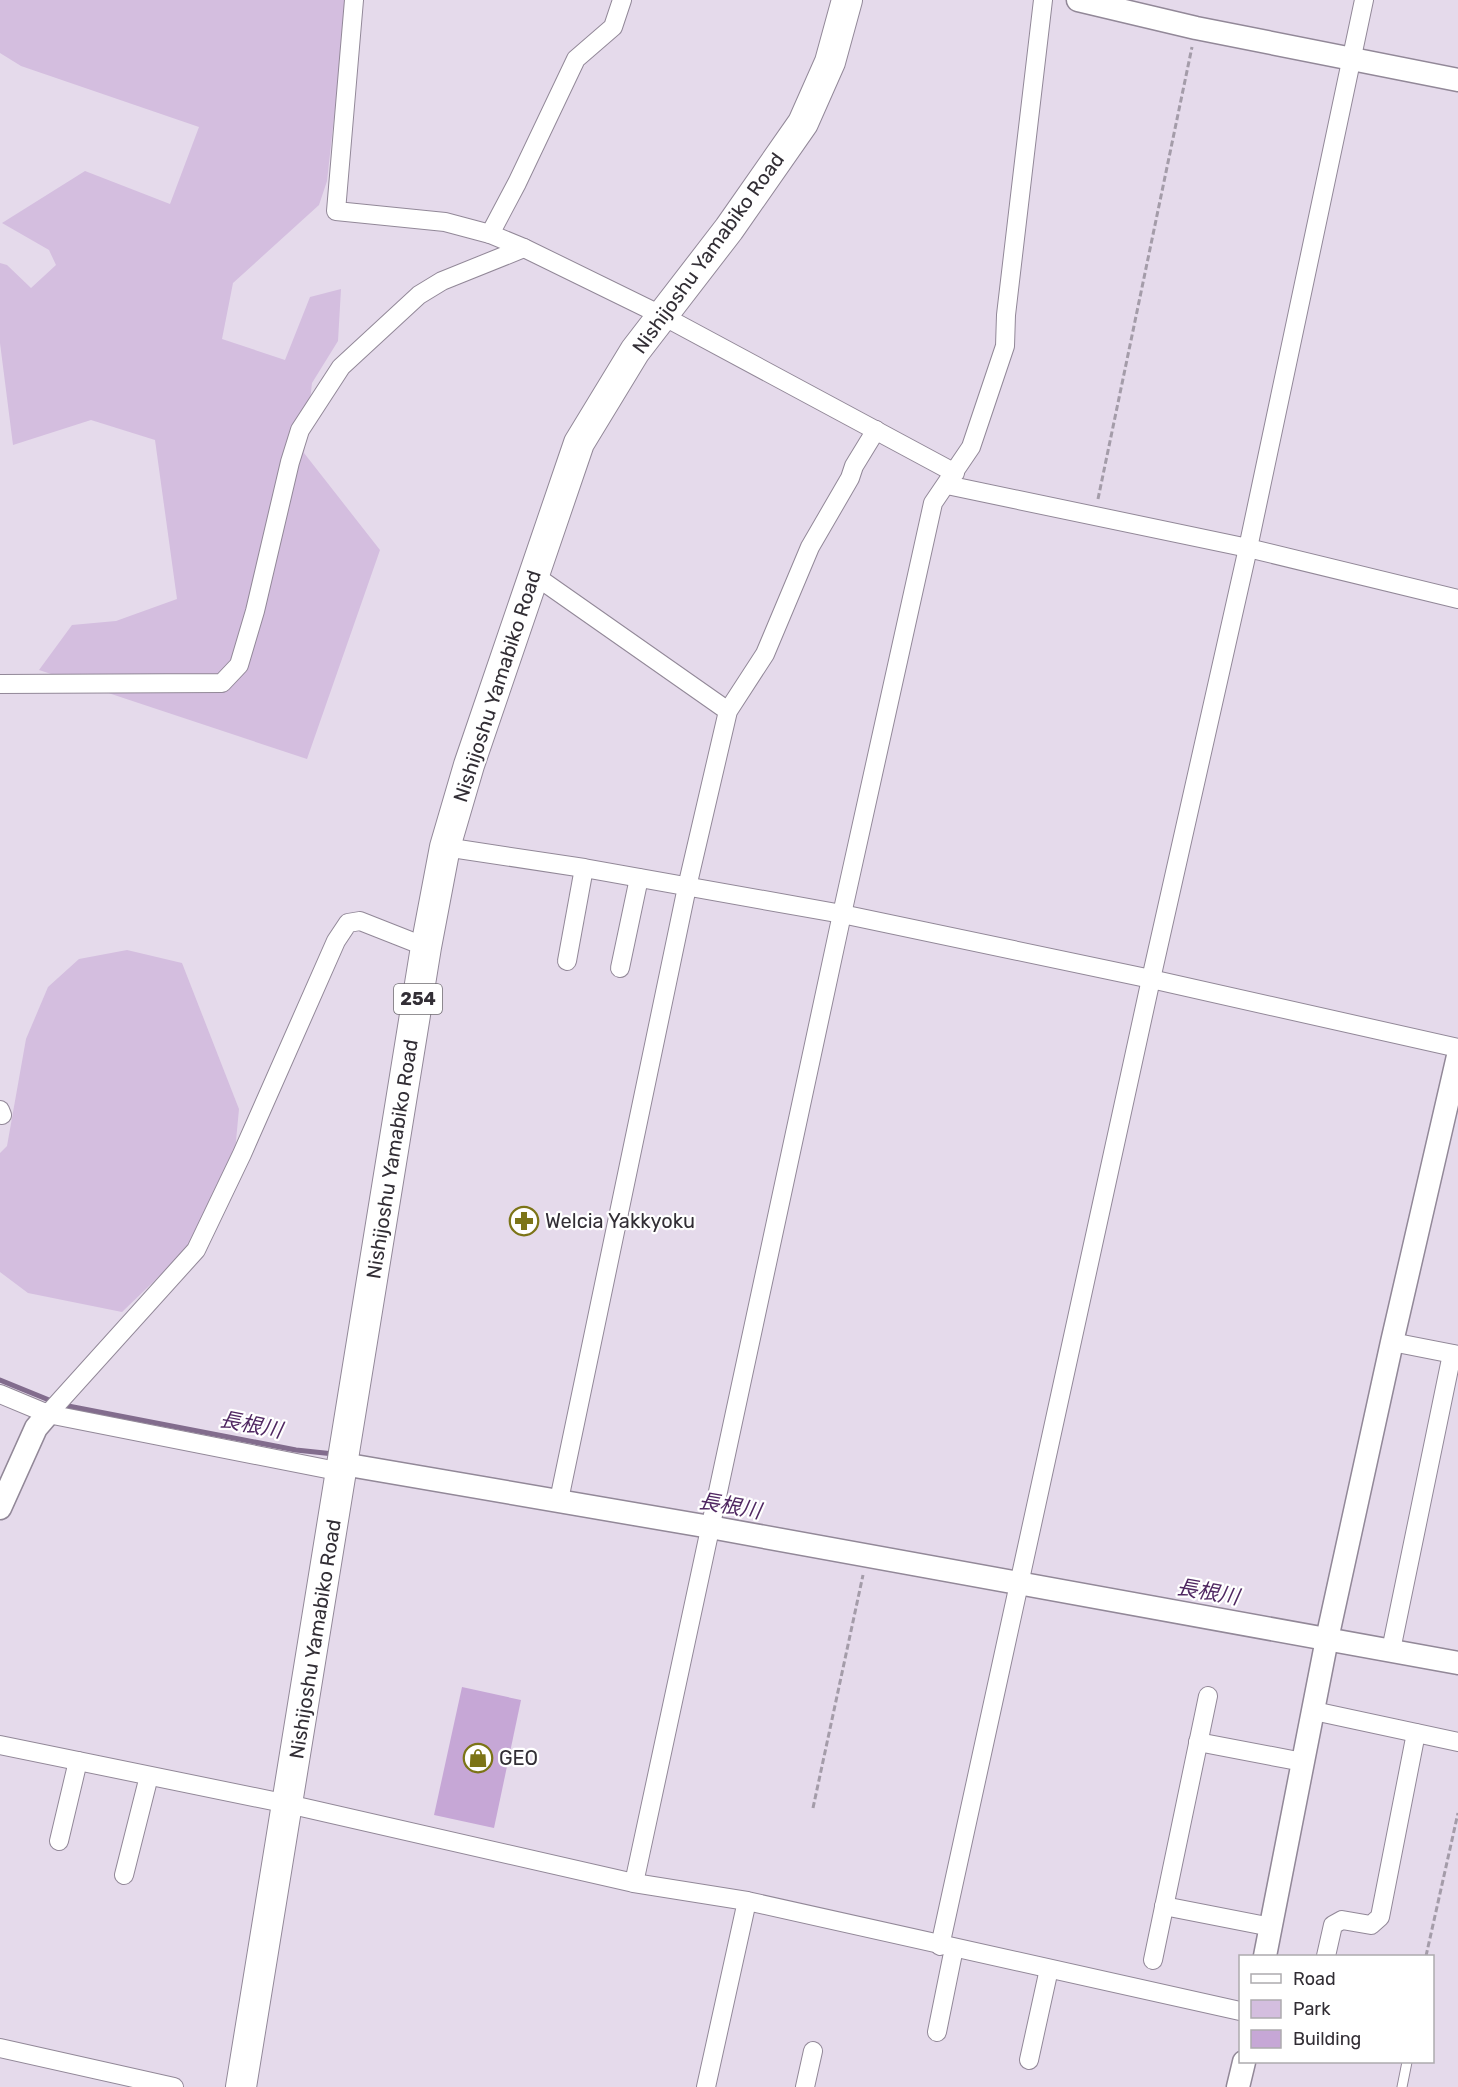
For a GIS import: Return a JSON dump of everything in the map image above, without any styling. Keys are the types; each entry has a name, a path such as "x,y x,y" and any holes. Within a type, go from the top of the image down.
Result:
{"highway":[{"name":"Nishijoshu Yamabiko Road","path":"241,2087 426,947 445,847 469,765 579,443 635,351 729,229 803,123 830,62 847,0"}],"street":[{"path":"354,0 336,212 445,222 490,234 524,248 663,316 876,430 951,479 1094,515 1248,548 1458,599"},
{"path":"490,234 518,183 576,59 614,27 622,0"},
{"path":"634,1882 842,914 933,503 970,447 1005,346 1006,315 1043,0"},
{"path":"1078,0 1196,28 1458,80"},
{"path":"937,2032 947,1947 1020,1583 1248,548 1364,0"},
{"path":"0,684 222,683 240,665 300,430 341,367 419,296 442,281 524,248"},
{"path":"559,1500 687,887 728,711 765,654 810,547 876,430"},
{"path":"534,575 728,711"},
{"path":"445,847 584,868 842,914 1458,1048"},
{"path":"567,961 584,868"},
{"path":"620,968 639,878"},
{"path":"0,1507 36,1428 196,1250 242,1154 336,941 348,923 360,921 426,947"},
{"path":"1265,1955 1327,1639 1458,1056"},
{"path":"1391,1650 1455,1354 1392,1342"},
{"path":"0,1394 48,1414 342,1468 559,1500 1458,1663"},
{"path":"1153,1960 1208,1696"},
{"path":"1314,1711 1458,1742"},
{"path":"1326,1955 1333,1925 1342,1920 1371,1925 1380,1917 1416,1733"},
{"path":"1198,1742 1303,1762"},
{"path":"0,1745 288,1804 634,1882 747,1902 1239,2011"},
{"path":"60,1841 78,1761"},
{"path":"124,1875 149,1776"},
{"path":"706,2087 747,1902"},
{"path":"1164,1906 1271,1927"},
{"path":"1029,2060 1048,1969"},
{"path":"0,2048 174,2087"},
{"path":"805,2087 813,2051"},
{"path":"1238,2087 1244,2063"}],"lane":[{"path":"1402,2087 1407,2063"}],"path":[{"path":"1094,515 1196,28"},
{"path":"813,1808 867,1556"},
{"path":"1426,1955 1458,1813"}],"green space":[{"path":"0,0 347,0 327,181 319,205 233,283 222,339 285,360 310,297 341,289 338,341 312,383 304,453 380,550 307,759 39,670 72,625 116,621 177,599 155,440 91,420 13,445 0,343 0,263 7,265 31,288 56,265 49,250 2,223 85,171 170,204 199,127 21,66 0,53"},
{"path":"127,950 182,963 239,1109 234,1162 201,1236 122,1312 28,1293 0,1272 0,1153 7,1146 26,1039 48,987 79,959"}],"building":[{"name":"GEO","path":"462,1687 521,1700 494,1828 434,1815"}],"waterway":[{"name":"長根川","path":"0,1380 54,1402"},
{"name":"長根川","path":"63,1405 296,1450 334,1454"}],"place":[{"name":"Welcia Yakkyoku","path":"524,1221"},
{"name":"GEO","path":"478,1758"}]}
